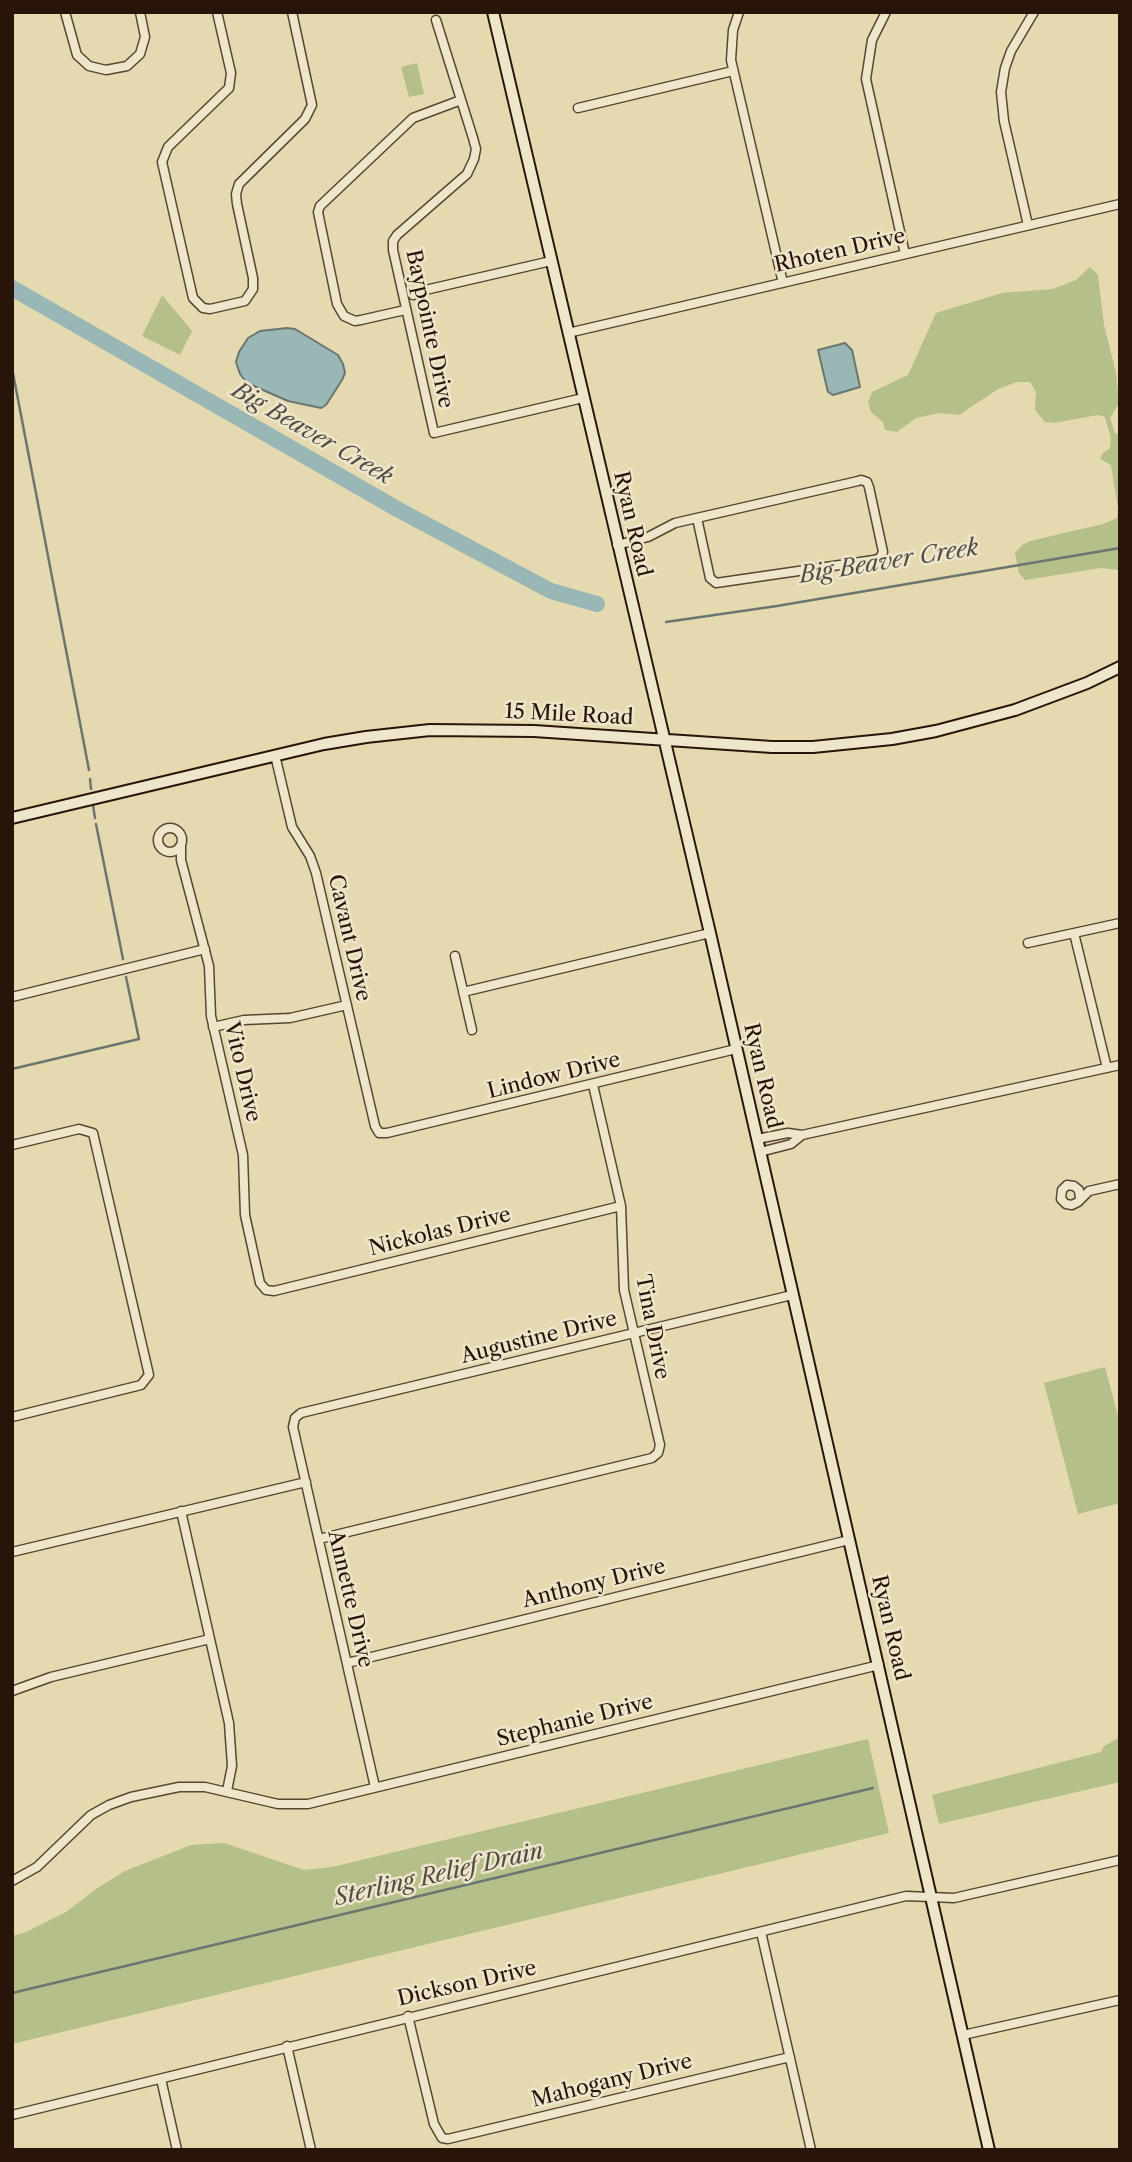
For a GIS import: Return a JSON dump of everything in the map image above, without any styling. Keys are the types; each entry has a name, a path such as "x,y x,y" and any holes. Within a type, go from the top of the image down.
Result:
{"main road":[{"name":"Ryan Road","path":"493,12 710,933 989,2150"},
{"name":"15 Mile Road","path":"12,818 275,755 366,737 430,730 504,730 750,747 813,747 913,735 1015,710 1087,683 1120,667"}],"street":[{"path":"65,12 77,55 97,69 118,69 135,60 144,45 145,37 140,12"},
{"path":"217,12 231,73 229,88 168,147 162,162 193,298 203,308 245,301 253,289 237,204 239,184 305,119 312,105 292,12"},
{"path":"739,12 731,43 733,71 783,283"},
{"path":"886,12 872,40 867,88 905,254"},
{"path":"1028,225 1004,121 1001,92 1004,68 1011,51 1034,12"},
{"name":"Baypointe Drive","path":"436,20 475,149 471,167 393,241 393,257 434,433 583,398"},
{"path":"578,108 733,71"},
{"path":"405,310 355,321 344,316 337,304 318,212 320,206 413,118 461,100"},
{"name":"Rhoten Drive","path":"568,333 1120,204"},
{"path":"413,295 421,290 551,261"},
{"path":"617,545 648,537 670,525 697,518 864,481 869,487 884,552 880,558 874,560 716,583 710,578 697,518"},
{"name":"Cavant Drive","path":"275,755 292,827 314,865 375,1126 379,1133"},
{"path":"168,852 181,845 181,837 177,831 165,830 158,842 162,848 168,852 181,860"},
{"name":"Vito Drive","path":"181,845 181,860 211,980 209,1000 213,1027 243,1155 245,1215 260,1283 266,1290"},
{"path":"1028,943 1120,923"},
{"path":"463,992 710,933"},
{"path":"1074,933 1107,1068"},
{"path":"12,997 205,950"},
{"path":"455,956 472,1030"},
{"path":"213,1027 244,1020 290,1018 347,1004"},
{"name":"Lindow Drive","path":"379,1133 736,1049"},
{"path":"757,1139 788,1133 802,1135 1120,1065"},
{"name":"Tina Drive","path":"319,1539 652,1458 658,1453 660,1445 623,1283 624,1229 621,1206 593,1084"},
{"path":"12,1145 79,1129 90,1130 95,1137 148,1371 148,1379 141,1385 12,1417"},
{"path":"760,1152 791,1144 802,1135"},
{"path":"1089,1191 1067,1185 1060,1196 1063,1202 1075,1204 1089,1191 1120,1184"},
{"path":"1077,1187 1080,1199"},
{"name":"Nickolas Drive","path":"266,1290 274,1291 621,1206"},
{"name":"Augustine Drive","path":"295,1418 301,1413 792,1295"},
{"name":"Annette Drive","path":"295,1418 293,1426 375,1787"},
{"path":"12,1552 306,1482"},
{"path":"181,1511 231,1735 232,1766 227,1791"},
{"name":"Anthony Drive","path":"347,1663 849,1540"},
{"path":"12,1691 51,1676 210,1639"},
{"name":"Stephanie Drive","path":"12,1881 37,1867 91,1815 131,1797 179,1787 205,1787 278,1804 307,1804 879,1665"},
{"name":"Dickson Drive","path":"12,2115 906,1896 954,1898 1120,1860"},
{"path":"761,1932 811,2150"},
{"path":"963,2035 1120,2000"},
{"name":"Mahogany Drive","path":"408,2017 434,2124 442,2138 449,2139 790,2056"},
{"path":"287,2046 311,2150"},
{"path":"160,2078 177,2150"}],"green space":[{"path":"417,63 424,94 409,97 401,67"},
{"path":"1090,267 1098,275 1104,325 1116,373 1119,403 1110,418 1115,433 1120,435 1120,570 1101,568 1025,580 1019,573 1015,553 1022,545 1117,518 1111,465 1100,459 1110,448 1111,439 1105,417 1098,415 1054,423 1045,422 1035,410 1036,392 1030,382 1017,382 998,389 959,415 940,413 916,418 897,432 885,430 883,422 871,412 868,402 872,392 908,375 936,313 1002,293 1053,289 1076,280"},
{"path":"162,295 192,331 180,355 142,336"},
{"path":"1105,1367 1120,1424 1120,1503 1078,1514 1044,1383"},
{"path":"1120,1737 1120,1782 939,1824 932,1795 1101,1752 1104,1746"},
{"name":"Sterling Relief Drain","path":"868,1739 889,1833 12,2044 12,1936 66,1912 125,1871 191,1845 224,1843 304,1870 332,1867"}],"water":[{"path":"295,329 338,355 343,364 345,373 342,380 326,405 321,408 288,401 247,383 240,374 236,362 248,338 260,331"},
{"path":"845,343 852,350 860,387 833,395 828,392 818,350"}],"waterway":[{"name":"Big Beaver Creek","path":"12,288 399,510 551,591 597,604"},
{"path":"12,368 89,770"},
{"name":"Big Beaver Creek","path":"666,622 1120,548"},
{"path":"90,779 91,789"},
{"path":"93,805 95,818"},
{"path":"96,824 123,959"},
{"path":"12,1069 139,1039 126,977"},
{"name":"Sterling Relief Drain","path":"12,1993 873,1788"}]}
